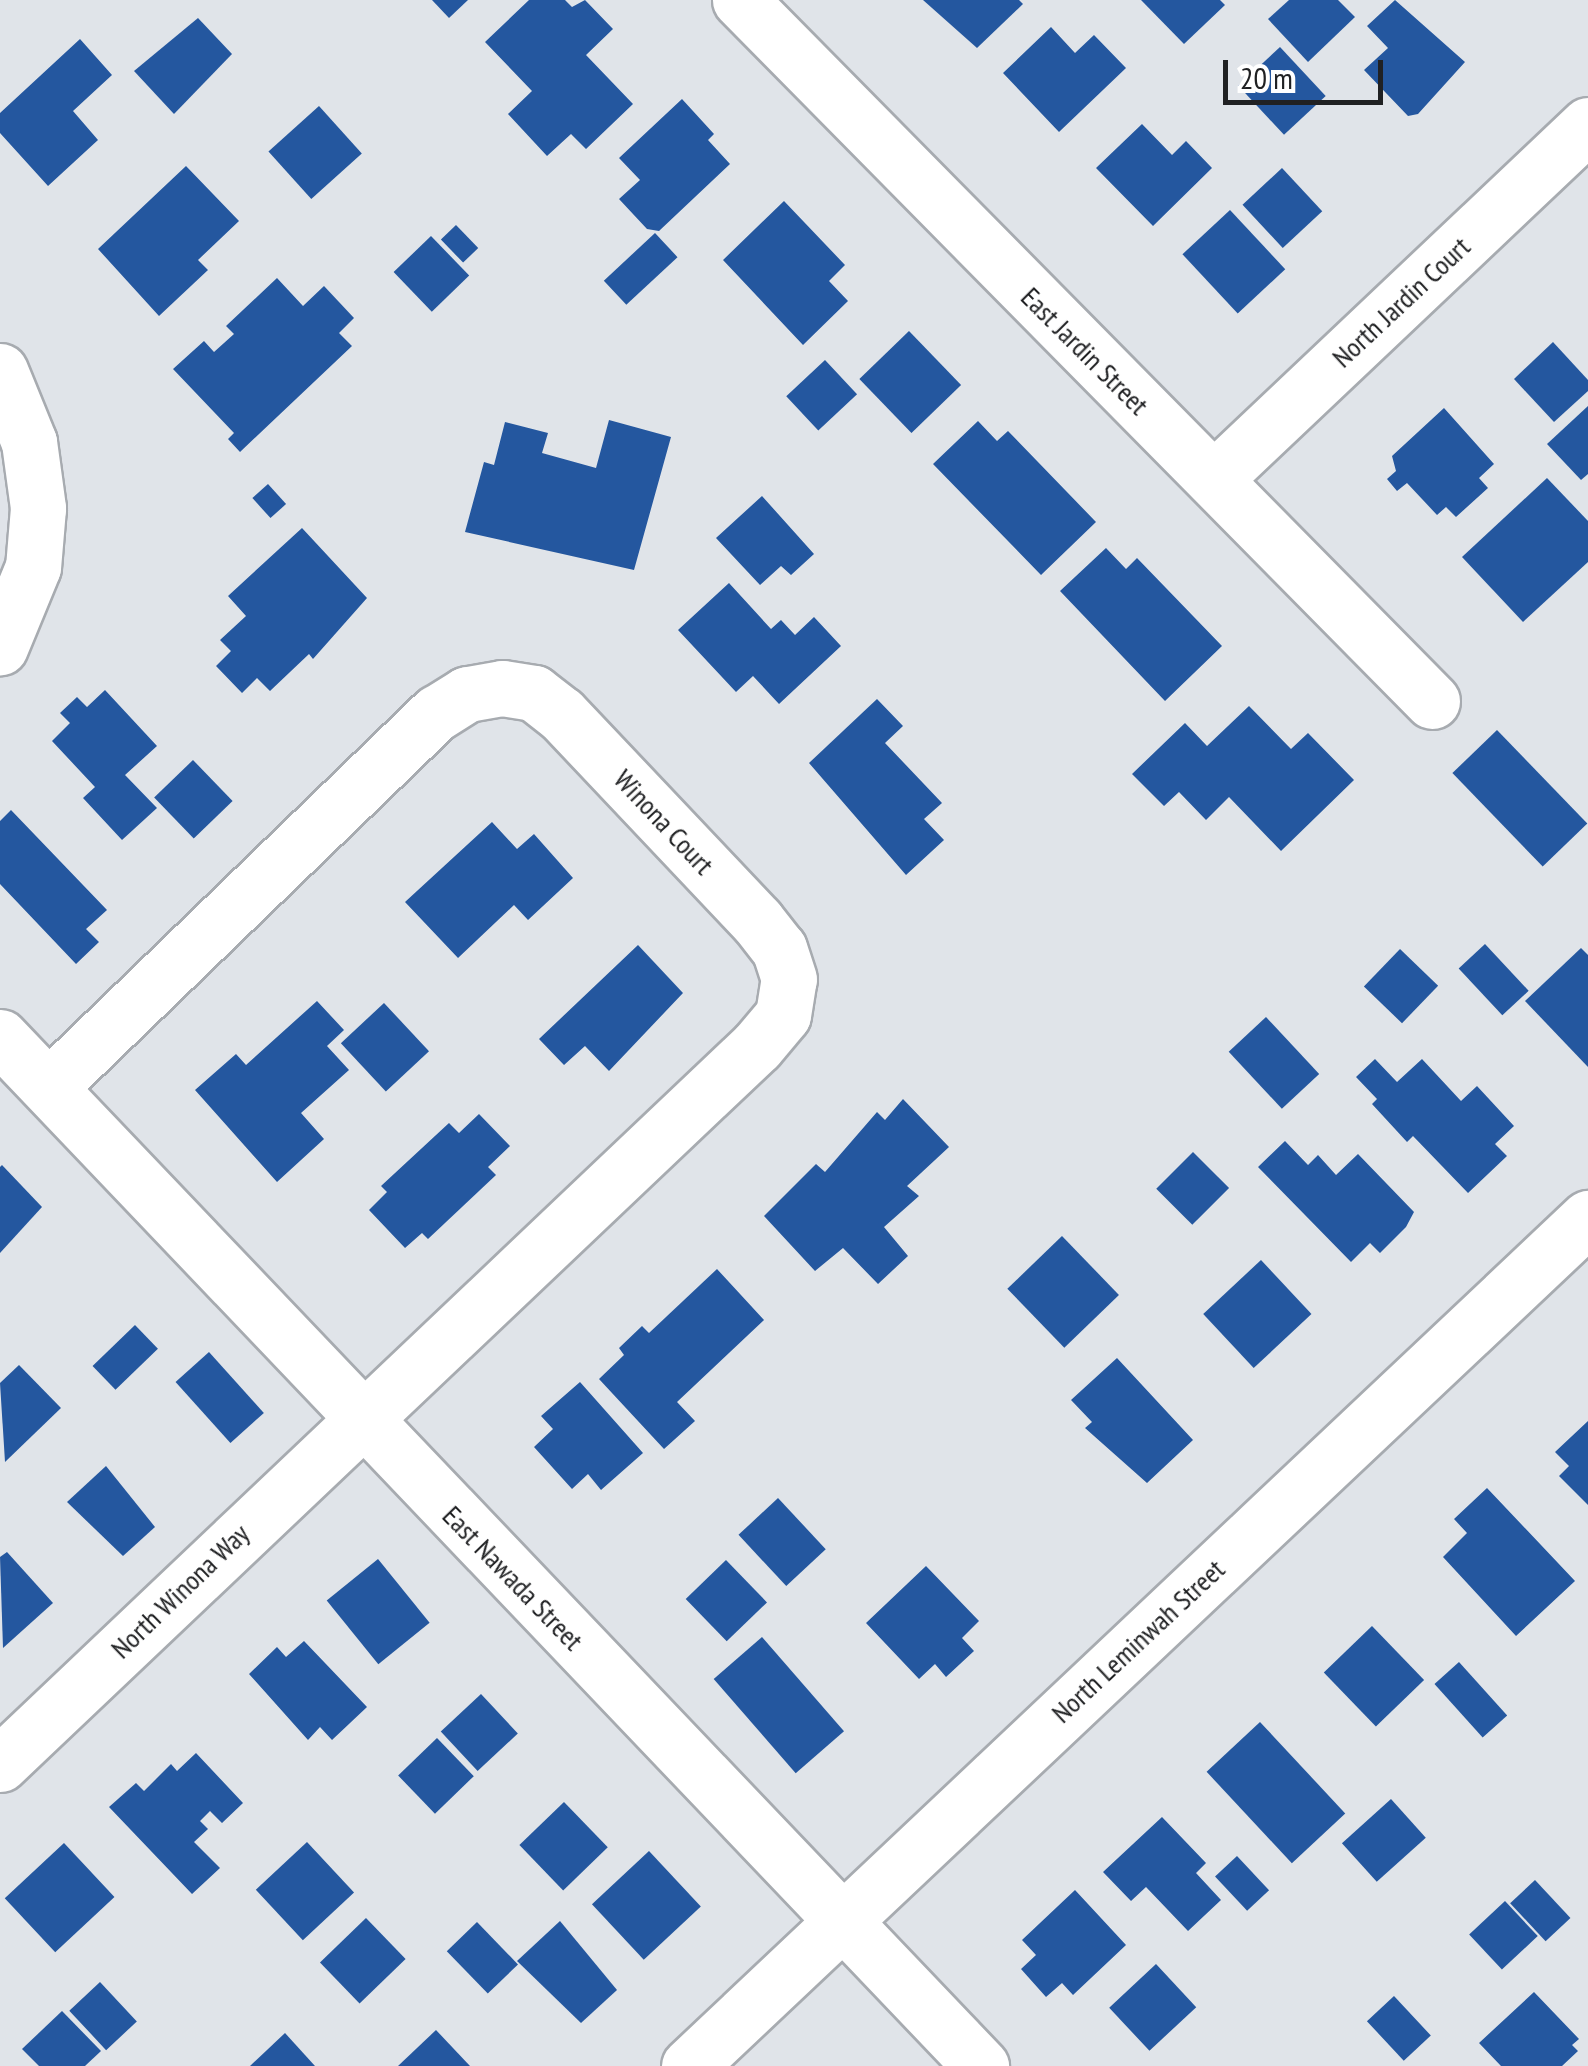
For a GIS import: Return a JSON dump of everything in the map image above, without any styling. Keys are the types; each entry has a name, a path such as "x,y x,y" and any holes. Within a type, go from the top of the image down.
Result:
{"street":[{"name":"East Jardin Street","path":"755,5 1432,701"},
{"name":"North Jardin Court","path":"1214,478 1588,125"},
{"path":"0,371 29,442 38,508 33,567 0,648"},
{"name":"Winona Court","path":"49,1087 436,713 467,694 502,688 534,693 561,714 758,921 789,979 783,1015 360,1419"},
{"name":"East Nawada Street","path":"0,1037 360,1419 981,2066"},
{"name":"North Leminwah Street","path":"689,2066 1588,1218"},
{"name":"North Winona Way","path":"0,1764 360,1419"}],"building":[{"path":"432,0 468,0 449,18"},
{"path":"529,0 565,0 572,7 585,0 613,29 586,55 633,104 586,149 571,134 547,156 508,114 532,91 485,42"},
{"path":"923,0 1019,0 1023,4 977,48"},
{"path":"1141,0 1220,0 1225,5 1184,44"},
{"path":"1289,0 1338,0 1355,17 1308,62 1268,19"},
{"path":"1395,0 1465,62 1418,114 1408,116 1364,70 1388,48 1367,26"},
{"path":"198,18 232,54 174,114 134,71"},
{"path":"1051,27 1075,53 1094,35 1126,68 1059,132 1003,73"},
{"path":"80,39 112,75 73,111 98,140 48,186 0,133 0,113"},
{"path":"1280,47 1326,96 1284,135 1238,86"},
{"path":"682,99 714,134 708,140 730,164 659,231 647,229 619,199 640,180 619,158"},
{"path":"319,106 362,154 311,199 268,152"},
{"path":"1142,124 1172,155 1186,141 1212,168 1153,226 1096,168"},
{"path":"186,166 239,221 198,260 208,270 159,316 98,249"},
{"path":"1282,168 1322,211 1283,248 1243,205"},
{"path":"784,201 845,265 829,281 848,301 803,345 723,260"},
{"path":"1230,210 1285,269 1238,314 1182,254"},
{"path":"456,225 478,248 463,263 441,240"},
{"path":"655,233 678,257 626,305 604,281"},
{"path":"431,236 469,276 432,312 394,272"},
{"path":"277,278 303,306 324,286 354,318 339,333 352,346 240,452 228,439 234,433 173,369 204,341 214,352 234,334 226,326"},
{"path":"909,331 961,385 911,433 859,379"},
{"path":"1553,342 1588,380 1588,391 1554,422 1514,379"},
{"path":"825,360 857,394 818,431 786,396"},
{"path":"1588,406 1588,474 1581,480 1547,444"},
{"path":"1444,408 1494,464 1479,478 1488,488 1456,517 1446,507 1437,515 1407,483 1397,491 1387,479 1396,471 1392,456"},
{"path":"609,420 671,437 634,570 465,532 484,462 494,465 505,422 548,433 542,453 596,468"},
{"path":"978,421 997,441 1008,431 1096,522 1041,575 933,464"},
{"path":"1547,478 1588,521 1588,562 1523,622 1462,557"},
{"path":"268,484 286,504 270,518 252,498"},
{"path":"762,496 814,554 791,575 781,566 760,585 716,538"},
{"path":"302,528 367,598 313,659 309,654 270,691 257,678 242,693 216,666 231,651 220,640 246,616 228,596"},
{"path":"1106,548 1126,569 1137,558 1222,646 1165,701 1060,591"},
{"path":"729,583 771,629 781,620 795,635 814,617 841,646 779,704 753,676 736,692 678,630"},
{"path":"105,690 157,746 125,775 157,808 122,840 83,798 95,787 52,741 70,723 60,713 77,697 87,707"},
{"path":"877,699 903,726 885,743 942,803 924,819 944,840 906,875 809,763"},
{"path":"1249,706 1291,749 1308,733 1354,780 1281,851 1229,797 1206,820 1179,792 1164,806 1132,774 1185,723 1207,746"},
{"path":"1497,730 1587,824 1543,867 1452,773"},
{"path":"193,760 233,801 194,839 154,798"},
{"path":"11,810 107,910 86,929 99,942 76,964 0,884 0,821"},
{"path":"492,822 517,849 534,834 573,878 528,920 514,905 458,958 405,902"},
{"path":"1485,944 1529,991 1502,1015 1459,969"},
{"path":"638,945 683,993 609,1071 585,1046 564,1065 539,1039"},
{"path":"1581,948 1588,955 1588,1067 1525,1001"},
{"path":"1400,949 1438,986 1402,1023 1364,986"},
{"path":"317,1001 344,1030 327,1046 349,1070 301,1113 324,1139 277,1182 195,1090 236,1054 246,1065"},
{"path":"384,1003 429,1051 386,1092 341,1043"},
{"path":"1266,1017 1319,1074 1282,1109 1229,1052"},
{"path":"1375,1059 1397,1082 1422,1059 1461,1101 1477,1086 1514,1126 1495,1144 1507,1156 1468,1193 1413,1136 1407,1142 1372,1104 1377,1099 1356,1077"},
{"path":"903,1099 949,1147 907,1186 919,1196 884,1227 908,1256 878,1284 843,1248 815,1271 764,1216 816,1164 825,1172 877,1112 885,1120"},
{"path":"479,1114 510,1146 488,1167 496,1175 428,1239 422,1233 405,1248 369,1210 387,1192 381,1186 449,1123 459,1133"},
{"path":"1285,1141 1308,1165 1318,1155 1336,1175 1358,1154 1414,1212 1406,1227 1380,1253 1370,1243 1351,1262 1258,1167"},
{"path":"1193,1152 1229,1188 1192,1225 1156,1189"},
{"path":"0,1167 42,1207 0,1253"},
{"path":"1062,1236 1119,1295 1064,1348 1007,1289"},
{"path":"1261,1260 1311,1314 1254,1368 1203,1314"},
{"path":"717,1269 764,1320 677,1402 695,1421 664,1449 599,1379 624,1355 619,1348 642,1326 649,1333"},
{"path":"135,1325 158,1349 115,1390 93,1366"},
{"path":"209,1352 264,1413 230,1443 176,1382"},
{"path":"1117,1358 1193,1440 1147,1483 1085,1428 1092,1422 1071,1400"},
{"path":"19,1365 61,1408 5,1462 0,1383"},
{"path":"580,1382 643,1453 601,1490 588,1474 572,1489 534,1447 553,1429 541,1416"},
{"path":"1588,1421 1588,1505 1559,1476 1569,1466 1555,1452"},
{"path":"106,1466 155,1527 123,1556 67,1502"},
{"path":"1487,1488 1575,1581 1516,1636 1443,1557 1467,1533 1454,1519"},
{"path":"778,1498 826,1549 786,1586 739,1535"},
{"path":"7,1552 53,1603 3,1648 0,1557"},
{"path":"378,1559 430,1623 378,1664 327,1601"},
{"path":"726,1560 767,1602 727,1641 686,1599"},
{"path":"926,1566 979,1621 962,1638 974,1651 946,1677 935,1664 919,1679 866,1623"},
{"path":"1372,1626 1424,1680 1376,1726 1324,1673"},
{"path":"762,1637 844,1731 796,1773 714,1679"},
{"path":"304,1641 367,1707 332,1740 320,1727 308,1740 249,1674 277,1647 286,1657"},
{"path":"1459,1662 1507,1716 1483,1738 1434,1684"},
{"path":"481,1694 518,1733 478,1771 441,1732"},
{"path":"1260,1722 1345,1813 1292,1863 1207,1772"},
{"path":"437,1738 474,1776 435,1814 398,1776"},
{"path":"196,1753 243,1803 222,1823 210,1811 200,1821 208,1829 194,1842 220,1868 192,1894 109,1807 136,1783 144,1791 171,1764 177,1771"},
{"path":"1391,1799 1426,1838 1377,1882 1342,1843"},
{"path":"564,1802 608,1847 563,1890 519,1845"},
{"path":"1162,1817 1206,1863 1196,1873 1221,1900 1188,1931 1146,1887 1131,1901 1103,1872"},
{"path":"307,1842 354,1892 303,1940 256,1890"},
{"path":"64,1843 114,1897 55,1952 5,1898"},
{"path":"649,1851 701,1907 644,1960 592,1904"},
{"path":"1237,1856 1269,1890 1247,1911 1215,1876"},
{"path":"1535,1880 1570,1918 1546,1941 1510,1903"},
{"path":"1075,1890 1126,1945 1073,1995 1062,1983 1046,1997 1021,1969 1036,1955 1022,1940"},
{"path":"1505,1901 1538,1936 1502,1970 1469,1934"},
{"path":"366,1918 406,1959 360,2003 320,1962"},
{"path":"560,1921 617,1990 581,2023 517,1961"},
{"path":"477,1922 518,1964 488,1994 447,1951"},
{"path":"1156,1964 1196,2007 1149,2051 1109,2008"},
{"path":"100,1982 137,2021 106,2050 69,2011"},
{"path":"1534,1992 1579,2039 1572,2045 1578,2051 1562,2066 1501,2066 1479,2043"},
{"path":"1394,1996 1431,2035 1404,2061 1367,2021"},
{"path":"62,2011 101,2051 85,2066 39,2066 22,2049"},
{"path":"436,2030 470,2066 398,2066"},
{"path":"285,2033 315,2066 250,2066"}]}
